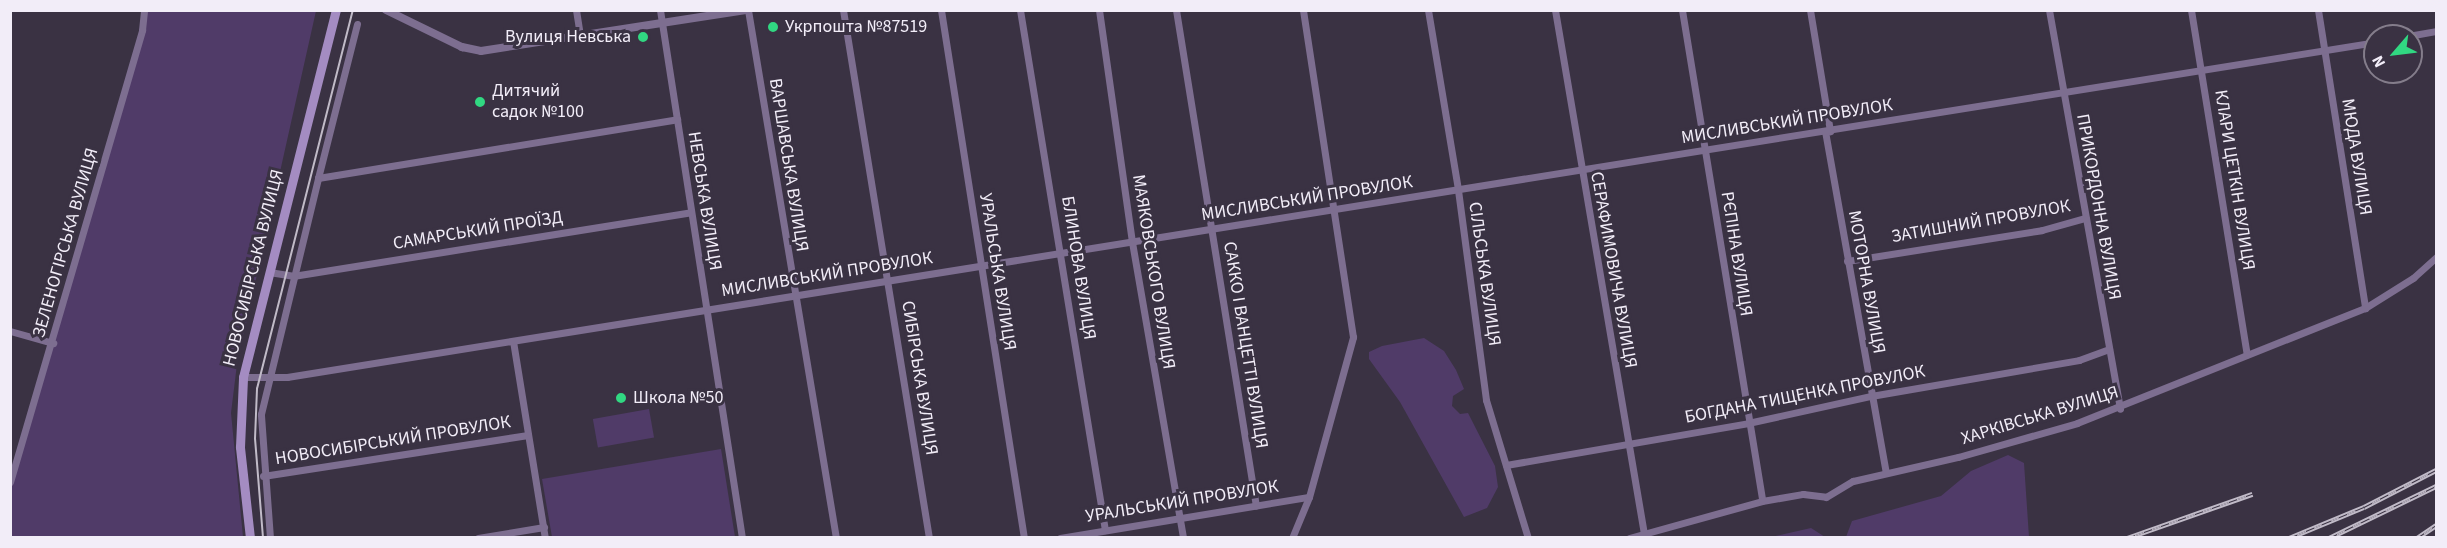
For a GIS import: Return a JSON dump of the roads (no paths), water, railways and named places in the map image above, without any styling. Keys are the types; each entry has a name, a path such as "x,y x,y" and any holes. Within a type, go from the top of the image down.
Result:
{"main road":[{"name":"НОВОСИБІРСЬКА ВУЛИЦЯ","path":"249,537 240,435 243,377 336,10"}],"street":[{"name":"ЗЕЛЕНОГІРСЬКА ВУЛИЦЯ","path":"10,482 53,343 142,30 144,10"},
{"path":"386,10 473,51 747,10"},
{"path":"576,10 580,36"},
{"name":"НЕВСЬКА ВУЛИЦЯ","path":"660,10 742,537"},
{"name":"ВАРШАВСЬКА ВУЛИЦЯ","path":"747,10 836,537"},
{"name":"СИБІРСЬКА ВУЛИЦЯ","path":"843,10 929,537"},
{"name":"УРАЛЬСЬКА ВУЛИЦЯ","path":"941,10 1024,537"},
{"name":"БЛИНОВА ВУЛИЦЯ","path":"1020,10 1105,530"},
{"name":"МАЯКОВСЬКОГО ВУЛИЦЯ","path":"1098,10 1132,242 1183,537"},
{"name":"САККО І ВАНЦЕТТІ ВУЛИЦЯ","path":"1176,10 1256,506"},
{"path":"1292,537 1309,497 1353,337 1303,10"},
{"name":"СІЛЬСЬКА ВУЛИЦЯ","path":"1428,10 1458,190 1486,399 1528,537"},
{"name":"СЕРАФИМОВИЧА ВУЛИЦЯ","path":"1555,10 1644,534"},
{"name":"РЄПІНА ВУЛИЦЯ","path":"1682,10 1762,501"},
{"name":"МОТОРНА ВУЛИЦЯ","path":"1810,10 1847,261 1886,473"},
{"name":"ПРИКОРДОННА ВУЛИЦЯ","path":"2049,10 2120,409"},
{"name":"КЛАРИ ЦЕТКІН ВУЛИЦЯ","path":"2191,10 2247,354"},
{"name":"МЮДА ВУЛИЦЯ","path":"2318,10 2365,308"},
{"path":"270,537 263,476 261,414 267,378 357,24"},
{"name":"МИСЛИВСЬКИЙ ПРОВУЛОК","path":"243,377 267,378 513,341 2363,44"},
{"path":"318,178 676,119"},
{"name":"САМАРСЬКИЙ ПРОЇЗД","path":"269,272 293,276 691,212"},
{"name":"ЗАТИШНИЙ ПРОВУЛОК","path":"1847,261 2042,230 2085,218"},
{"name":"ХАРКІВСЬКА ВУЛИЦЯ","path":"1629,537 1762,501 1803,494 1826,497 1853,481 2001,446 2120,409 2247,354 2365,308 2413,278 2436,257"},
{"path":"10,331 53,343"},
{"path":"513,341 545,537"},
{"name":"БОГДАНА ТИЩЕНКА ПРОВУЛОК","path":"1506,465 1627,442 1748,423 1871,396 2079,360 2109,350"},
{"name":"НОВОСИБІРСЬКИЙ ПРОВУЛОК","path":"263,476 528,435"},
{"name":"УРАЛЬСЬКИЙ ПРОВУЛОК","path":"1060,537 1309,497"},
{"path":"478,537 544,527"}],"tram line":[{"path":"263,538 255,439 257,389 353,10"}],"railway":[{"path":"2289,538 2364,507 2436,470"},
{"path":"2329,538 2436,486"},
{"path":"2127,538 2252,494"},
{"path":"2417,538 2436,525"}],"place":[{"name":"Укрпошта №87519","path":"773,27"},
{"name":"Вулиця Невська","path":"643,37"},
{"name":"Дитячий садок №100","path":"480,102"},
{"name":"Школа №50","path":"621,398"}]}
